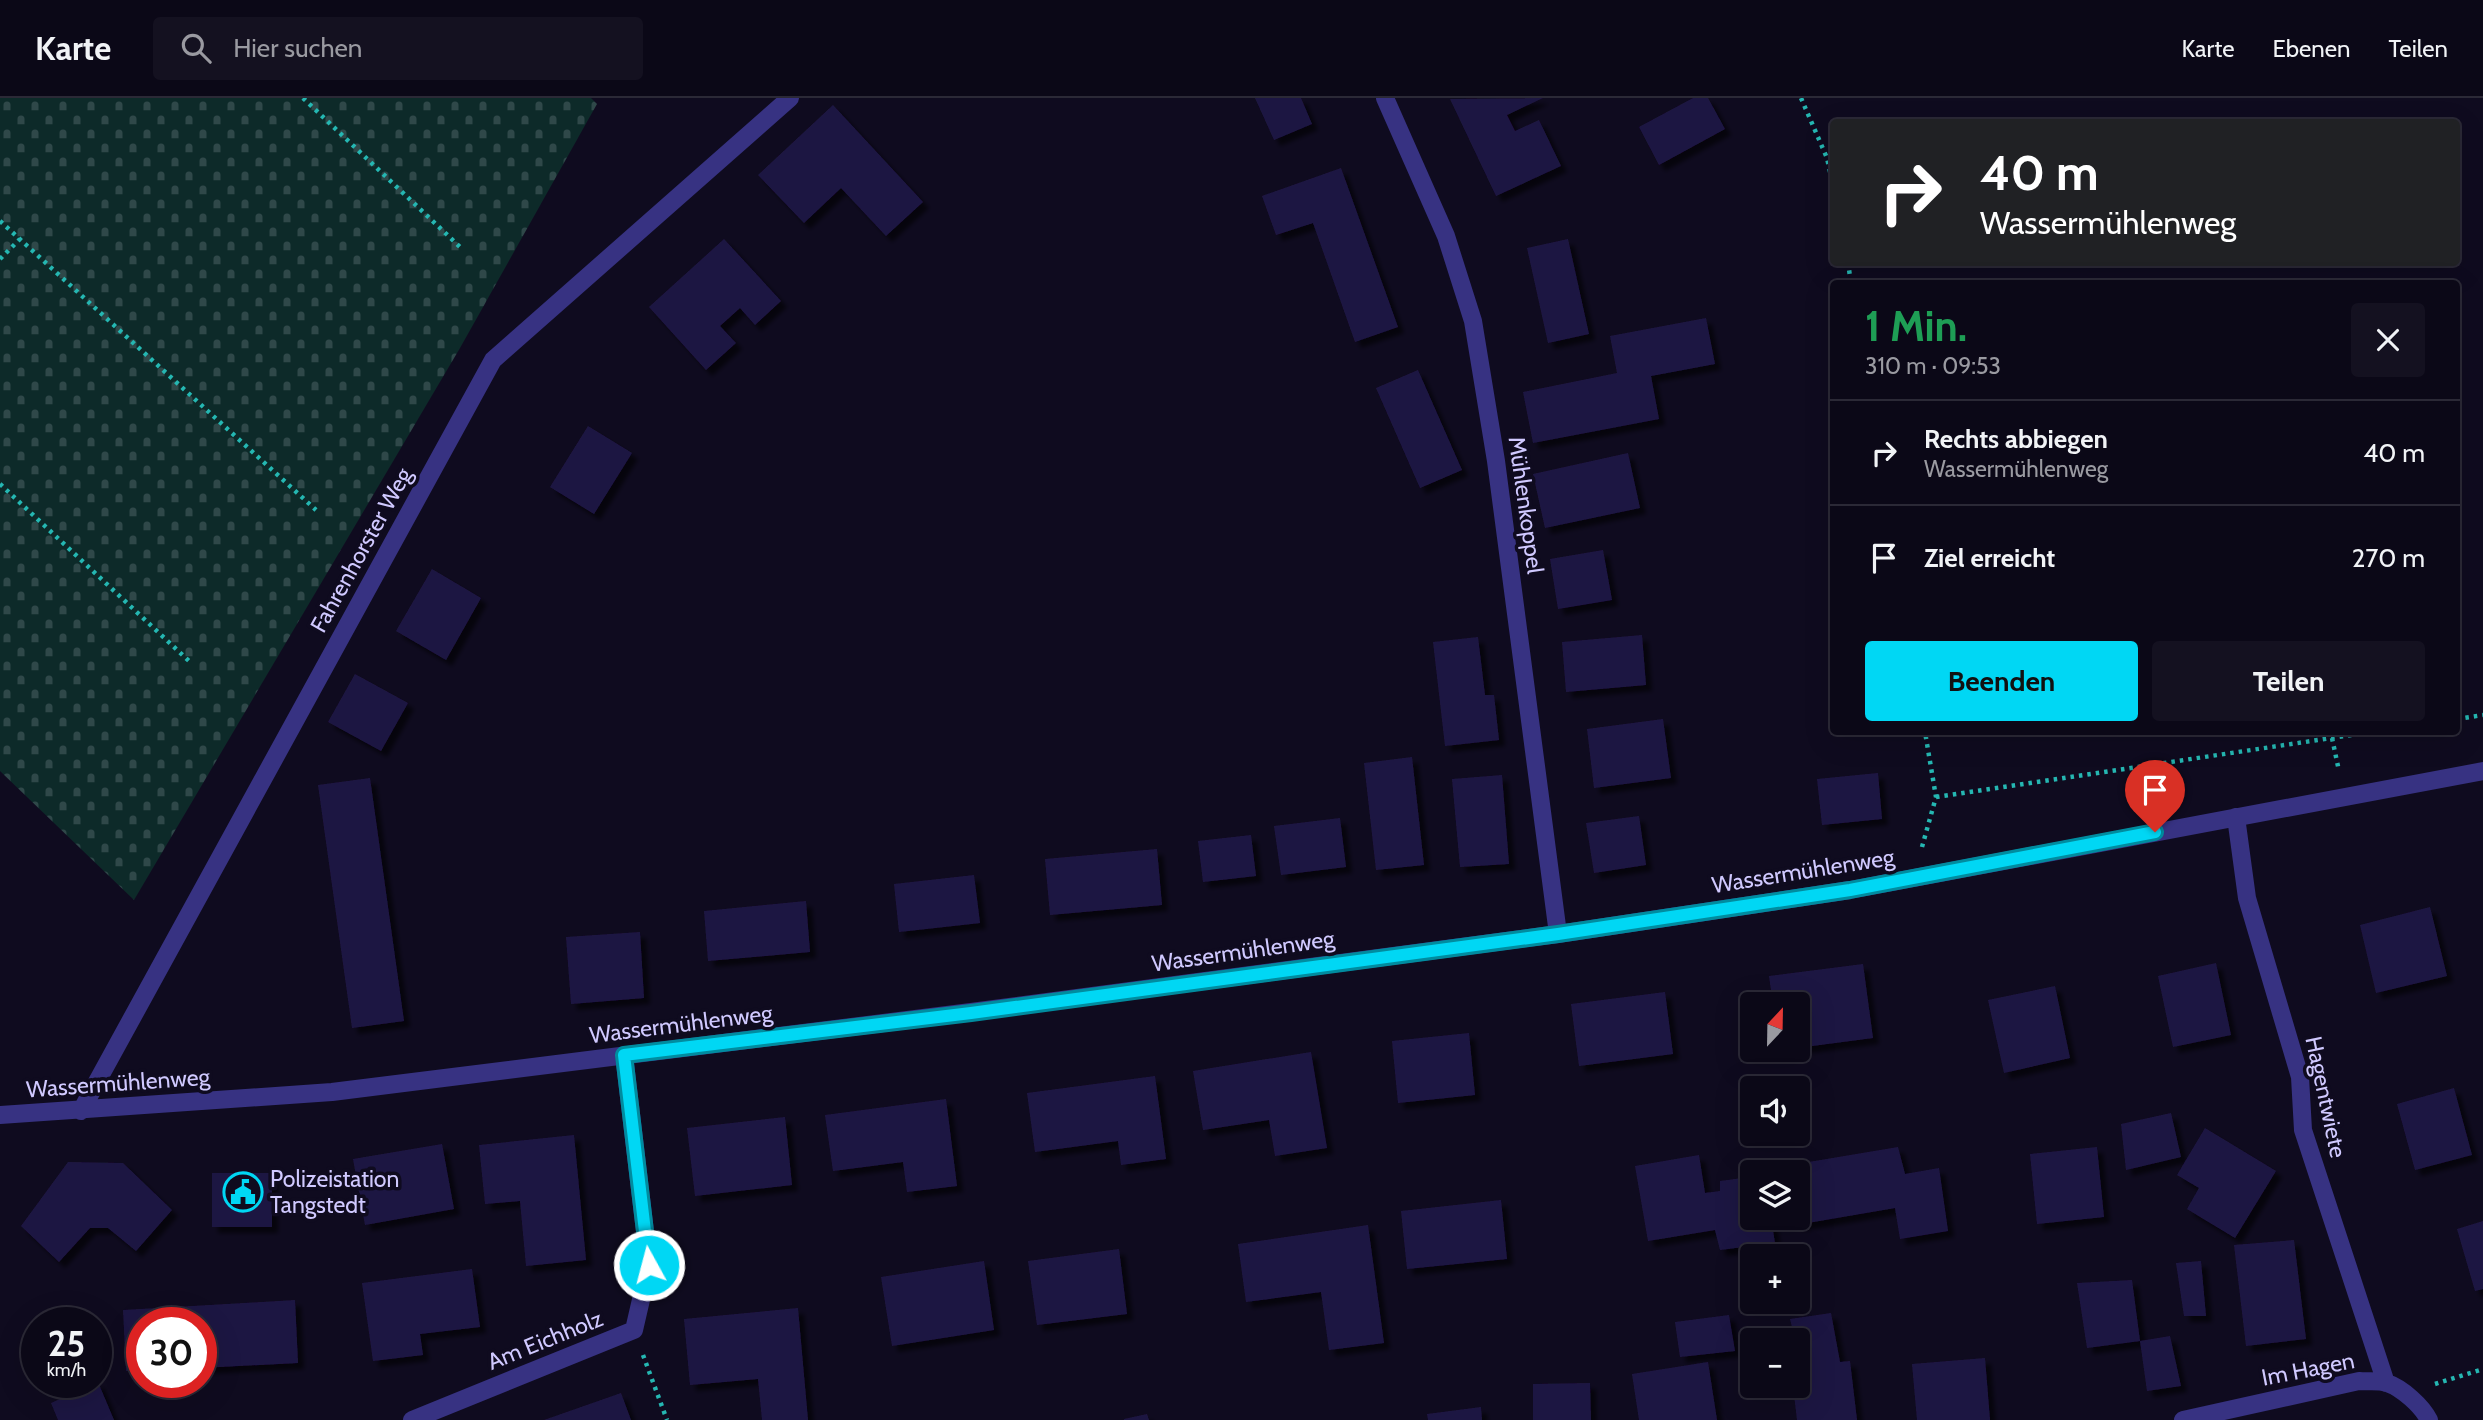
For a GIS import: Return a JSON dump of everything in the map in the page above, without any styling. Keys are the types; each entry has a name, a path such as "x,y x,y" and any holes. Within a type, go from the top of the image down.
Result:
{"street":[{"name":"Fahrenhorster Weg","path":"81,1111 492,360 790,98"},
{"name":"Mühlenkoppel","path":"1385,98 1446,236 1473,321 1496,461 1558,934"},
{"name":"Wassermühlenweg","path":"0,1115 332,1092 971,1013 1558,934 1850,890 2483,771"},
{"name":"Hagentwiete","path":"2236,817 2247,898 2300,1077 2303,1130 2386,1383"},
{"name":"Am Eichholz","path":"412,1420 634,1330 649,1265 624,1055"},
{"name":"Im Hagen","path":"2183,1420 2358,1381 2386,1383 2404,1393 2426,1413 2429,1420"}],"path":[{"path":"303,98 460,247"},
{"path":"1801,98 1827,158 1830,172"},
{"path":"0,221 316,510"},
{"path":"0,259 20,239"},
{"path":"0,484 190,662"},
{"path":"2460,719 2483,715"},
{"path":"1912,878 1936,797 1926,735"},
{"path":"1936,797 2352,735"},
{"path":"634,1330 667,1420"},
{"path":"2404,1393 2483,1369"}],"green space":[{"path":"0,98 591,98 597,104 460,348 134,900 0,771"}],"building":[{"path":"1255,98 1301,98 1312,124 1274,140"},
{"path":"1543,98 1507,115 1515,131 1539,120 1561,166 1496,196 1450,99"},
{"path":"1693,98 1708,98 1725,129 1659,165 1639,127"},
{"path":"833,105 923,202 886,236 841,188 804,223 758,175"},
{"path":"1341,168 1398,327 1355,342 1313,223 1276,235 1262,196"},
{"path":"724,239 781,301 755,325 740,308 720,326 736,343 706,370 649,307"},
{"path":"1568,239 1589,334 1548,343 1527,248"},
{"path":"1706,318 1715,364 1651,376 1659,419 1533,443 1523,392 1617,373 1610,336"},
{"path":"1418,370 1462,470 1420,488 1376,388"},
{"path":"588,426 632,453 594,514 550,487"},
{"path":"1628,453 1640,508 1545,528 1533,474"},
{"path":"1603,550 1612,600 1558,609 1550,559"},
{"path":"432,569 481,598 446,660 396,631"},
{"path":"1642,635 1646,685 1566,692 1562,642"},
{"path":"1478,637 1485,695 1494,695 1499,740 1445,746 1433,642"},
{"path":"355,674 408,703 381,751 328,722"},
{"path":"1663,719 1671,778 1594,788 1587,729"},
{"path":"1412,757 1424,865 1376,870 1364,763"},
{"path":"1878,773 1882,819 1822,825 1817,779"},
{"path":"1502,775 1509,864 1460,867 1452,779"},
{"path":"370,778 404,1021 352,1028 318,785"},
{"path":"1639,816 1646,865 1594,873 1586,823"},
{"path":"1340,818 1346,867 1281,875 1274,826"},
{"path":"1251,835 1256,876 1203,882 1198,841"},
{"path":"1157,849 1162,905 1050,915 1045,859"},
{"path":"974,875 980,923 899,932 894,884"},
{"path":"806,901 810,952 708,961 704,911"},
{"path":"2430,907 2447,976 2376,993 2360,925"},
{"path":"640,932 644,998 571,1004 566,937"},
{"path":"2216,963 2231,1035 2173,1047 2158,976"},
{"path":"1863,964 1873,1038 1810,1046 1810,992 1771,992 1769,976"},
{"path":"2055,986 2070,1058 2004,1073 1988,1000"},
{"path":"1665,992 1673,1054 1579,1066 1571,1004"},
{"path":"1469,1033 1475,1095 1398,1103 1392,1041"},
{"path":"1311,1052 1327,1148 1275,1156 1269,1120 1203,1130 1193,1071"},
{"path":"1155,1076 1166,1159 1121,1165 1118,1141 1035,1152 1027,1093"},
{"path":"2454,1088 2472,1155 2415,1170 2397,1104"},
{"path":"946,1099 957,1186 907,1192 903,1162 833,1171 825,1115"},
{"path":"2171,1113 2181,1157 2126,1170 2121,1124"},
{"path":"785,1117 792,1185 695,1196 687,1128"},
{"path":"2205,1128 2276,1171 2235,1238 2187,1209 2199,1188 2177,1175"},
{"path":"574,1135 586,1260 526,1266 520,1201 485,1204 479,1145"},
{"path":"442,1144 454,1209 365,1225 353,1159"},
{"path":"1898,1147 1905,1174 1939,1168 1948,1231 1900,1239 1895,1208 1810,1223 1810,1162"},
{"path":"2097,1147 2104,1217 2037,1224 2030,1154"},
{"path":"1699,1155 1705,1193 1720,1191 1720,1181 1740,1178 1740,1230 1773,1230 1775,1243 1740,1244 1740,1247 1720,1250 1715,1230 1648,1241 1635,1166"},
{"path":"68,1162 123,1163 172,1210 136,1251 108,1228 90,1228 59,1262 21,1226"},
{"path":"212,1173 272,1173 272,1227 212,1227"},
{"path":"1501,1200 1507,1259 1407,1269 1401,1211"},
{"path":"2483,1221 2483,1289 2475,1291 2457,1229"},
{"path":"1368,1225 1384,1343 1329,1350 1321,1292 1246,1302 1238,1244"},
{"path":"2294,1240 2306,1339 2246,1346 2234,1245"},
{"path":"1119,1249 1127,1314 1037,1325 1028,1261"},
{"path":"984,1261 994,1330 892,1346 881,1277"},
{"path":"2201,1261 2206,1316 2184,1316 2176,1263"},
{"path":"472,1269 480,1327 420,1334 423,1355 373,1361 362,1283"},
{"path":"2132,1280 2140,1341 2087,1348 2077,1283"},
{"path":"295,1300 298,1363 217,1367 217,1307 175,1307"},
{"path":"798,1308 808,1420 762,1420 758,1379 690,1385 684,1319"},
{"path":"123,1310 126,1310 126,1371"},
{"path":"1831,1313 1840,1362 1850,1361 1857,1420 1797,1420 1794,1398 1810,1398 1810,1328 1792,1328 1790,1319"},
{"path":"1729,1315 1735,1351 1680,1357 1675,1322"},
{"path":"2170,1336 2181,1386 2147,1391 2140,1341"},
{"path":"1985,1358 1990,1420 1917,1420 1912,1364"},
{"path":"1708,1362 1717,1420 1639,1420 1632,1374"},
{"path":"1590,1383 1591,1420 1533,1420 1533,1384"},
{"path":"621,1393 631,1420 544,1420"},
{"path":"62,1398 105,1398 114,1420 58,1420 51,1403"},
{"path":"1481,1407 1482,1420 1428,1420 1427,1414"},
{"path":"1147,1414 1149,1420 1124,1420 1124,1419"}],"place":[{"name":"Polizeistation Tangstedt","path":"243,1192"}],"route":[{"path":"649,1265 624,1055 971,1013 1558,934 1850,890 2155,832"}]}
